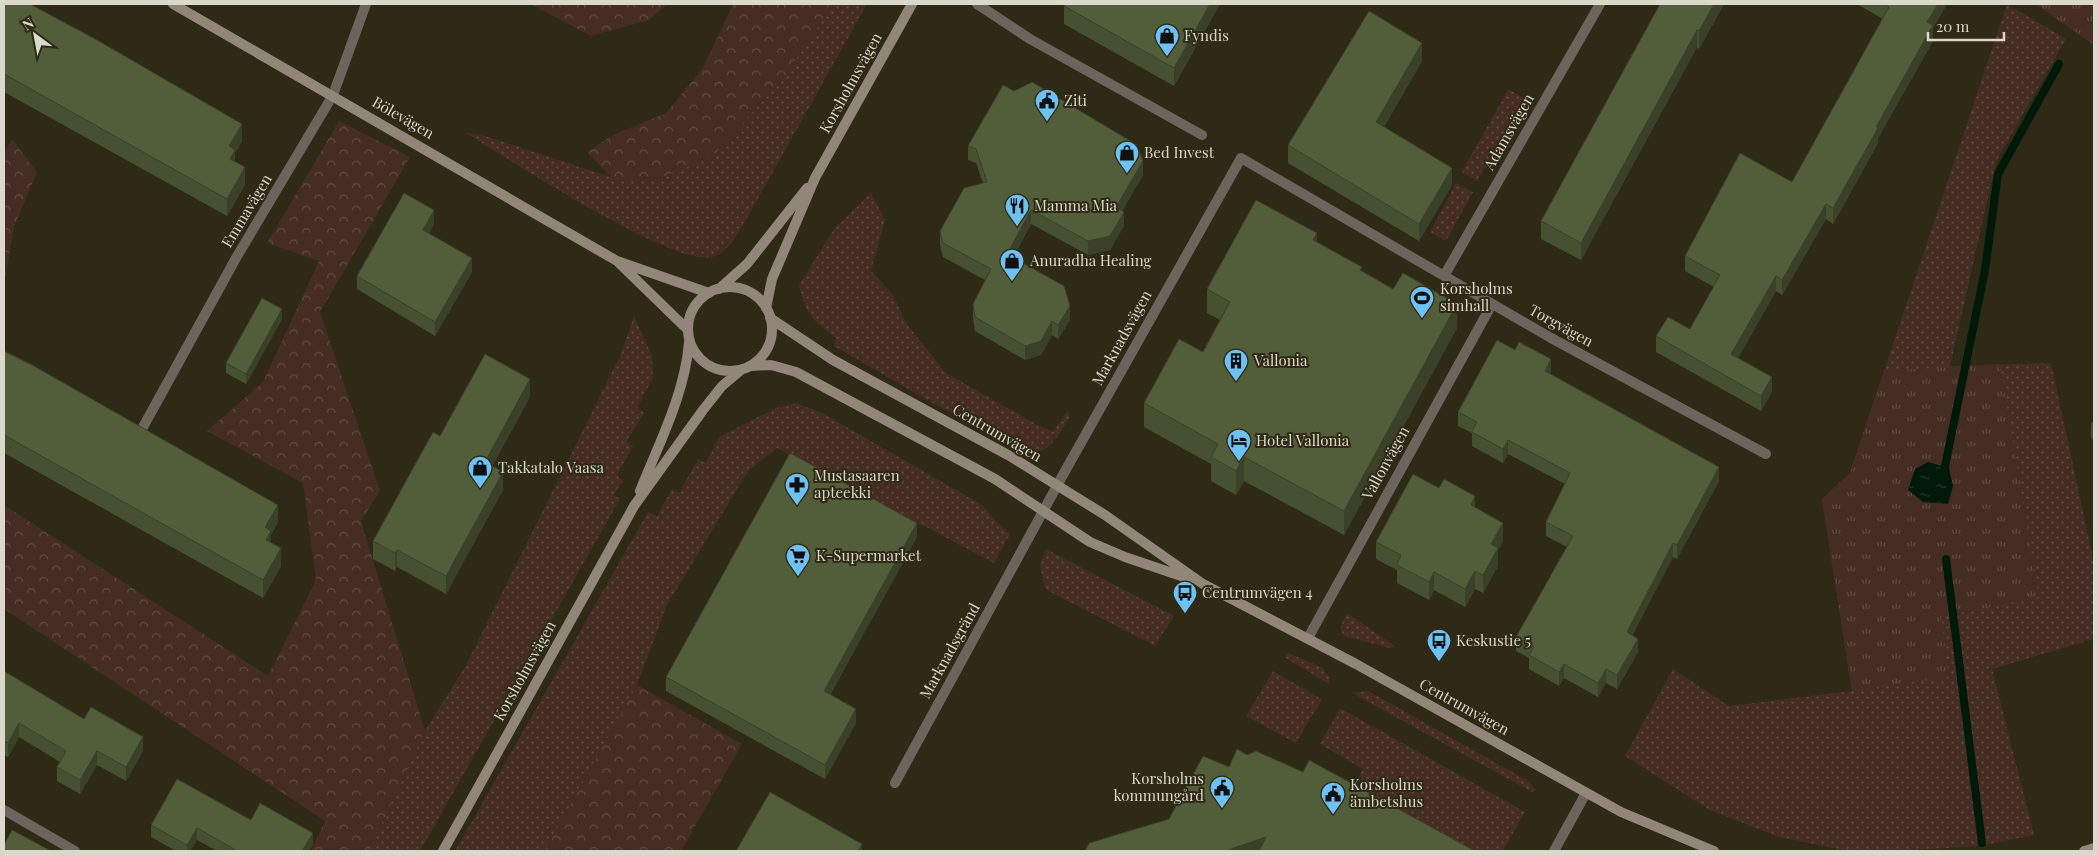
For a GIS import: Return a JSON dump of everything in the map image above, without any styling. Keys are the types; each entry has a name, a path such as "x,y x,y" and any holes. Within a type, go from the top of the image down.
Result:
{"main road":[{"name":"Bölevägen","path":"173,4 333,95 616,261 709,293"},
{"name":"Korsholmsvägen","path":"766,308 772,279 815,178 912,4"},
{"name":"Korsholmsvägen","path":"719,289 747,264 815,178"},
{"name":"Bölevägen","path":"616,261 689,335"},
{"path":"719,289 740,289 751,293 766,308 770,318 770,340 766,350 746,368 719,370 709,366 694,351 689,335 693,309 709,293 719,289"},
{"name":"Centrumvägen","path":"770,318 833,360 1008,455 1104,515 1203,584 1308,638 1621,812 1714,851"},
{"name":"Korsholmsvägen","path":"634,506 679,395 687,368 689,335"},
{"name":"Centrumvägen","path":"746,368 771,365 796,372 995,479 1090,542 1125,557 1203,584"},
{"name":"Korsholmsvägen","path":"443,851 634,506 722,386 746,368"},
{"path":"2084,851 2094,848"}],"street":[{"name":"Emmavägen","path":"142,430 236,258 333,95 366,4"},
{"path":"977,4 1030,39 1202,135"},
{"name":"Adamsvägen","path":"1444,276 1600,4"},
{"name":"Torgvägen","path":"1241,158 1623,378 1766,454"},
{"name":"Marknadsvägen","path":"1031,533 1241,158"},
{"name":"Vallonvägen","path":"1308,638 1492,304"},
{"name":"Marknadsgränd","path":"895,783 1031,533"},
{"path":"1554,851 1586,793"},
{"path":"4,810 75,851"}],"green space":[{"path":"531,4 668,4 649,20 591,36"},
{"path":"733,4 833,4 785,76 713,156 651,182 611,177 587,152 613,135 666,113 703,68"},
{"path":"833,4 867,4 740,231 725,250 712,257 692,256 628,229 552,186 466,133 485,136 611,177 713,156 785,76"},
{"path":"2007,4 2066,39 1996,162 1950,366 2051,363 2094,563 2094,639 1992,669 2034,835 1979,846 1914,850 1843,850 1779,837 1710,810 1625,756 1673,669 1729,706 1852,691 1822,499 1850,473"},
{"path":"2035,4 2094,4 2094,45"},
{"path":"1508,89 1524,98 1477,181 1462,172"},
{"path":"339,121 410,157 320,312 380,491 361,521 425,731 369,851 311,851 325,821 4,609 4,505 268,676 316,580 303,483 207,431 263,382 319,261 267,243"},
{"path":"12,139 37,172 14,227 4,285 4,154"},
{"path":"1456,183 1473,192 1446,241 1430,232"},
{"path":"871,193 885,220 871,271 893,295 906,323 946,373 1034,423 1053,432 1068,410 1070,417 1057,437 1047,447 1034,452 1025,452 922,397 834,346 836,338 811,316 804,304 799,285 834,229"},
{"path":"634,316 652,356 653,378 637,408 644,413 626,442 633,446 617,475 623,480 614,495 620,499 420,851 369,851 425,731 465,667 621,354"},
{"path":"2000,364 2039,597 1941,617 1949,677 1852,691 1822,499 1850,473 1884,371"},
{"path":"796,403 824,414 982,505 1010,534 994,563 777,448 748,471 667,605 637,685 545,851 455,851 648,512 657,516 672,489 679,493 698,459 706,463 719,437 776,408"},
{"path":"1046,549 1174,616 1155,646 1045,589 1040,565"},
{"path":"1347,613 1395,646 1390,648 1344,636 1340,628"},
{"path":"1288,653 1323,668 1330,679 1329,684 1284,657"},
{"path":"1273,671 1322,699 1296,743 1246,716"},
{"path":"637,685 742,744 681,851 545,851"},
{"path":"1368,691 1528,781 1536,790 1532,792 1352,693"},
{"path":"1340,708 1525,812 1503,851 1460,851 1351,791 1363,769 1320,744"}],"water":[{"path":"1928,462 1949,468 1953,486 1948,504 1923,502 1908,490 1915,469"}],"building":[{"path":"4,4 30,4 97,40 242,124 229,146 235,150 230,159 245,167 227,199 4,74"},
{"path":"1065,4 1210,4 1174,68 1064,6"},
{"path":"1660,4 1714,4 1699,31 1697,30 1581,243 1541,221"},
{"path":"1883,4 1938,4 1927,22 1933,25 1833,208 1826,204 1782,280 1776,276 1731,354 1772,377 1761,396 1656,336 1668,317 1690,329 1720,275 1685,256 1740,153 1792,182 1889,7"},
{"path":"1369,11 1422,43 1376,122 1452,168 1419,224 1288,145"},
{"path":"1032,82 1137,145 1143,161 1116,207 1124,212 1110,236 1088,241 1031,210 1007,254 1064,286 1070,306 1058,325 1052,321 1041,341 1025,346 975,317 973,304 991,269 943,243 940,231 964,188 987,182 976,149 968,146 1003,85 1014,91"},
{"path":"404,193 434,210 423,230 472,258 435,322 357,276"},
{"name":"Vallonia","path":"1256,200 1317,233 1313,240 1362,267 1360,270 1393,289 1403,273 1457,304 1344,511 1244,457 1236,471 1211,457 1218,444 1144,403 1179,339 1203,352 1230,302 1207,289"},
{"path":"262,298 282,309 246,374 226,363"},
{"path":"1497,340 1515,350 1519,342 1551,359 1545,371 1719,467 1677,545 1673,543 1627,632 1638,639 1617,675 1606,669 1598,683 1564,664 1559,672 1529,655 1534,647 1516,637 1573,536 1546,522 1570,473 1508,440 1503,449 1472,432 1477,422 1458,412"},
{"path":"4,351 34,366 278,505 265,527 271,531 266,540 281,548 263,580 4,435"},
{"path":"485,354 530,379 485,462 503,472 446,576 397,550 395,553 373,541 433,432 440,436"},
{"path":"790,453 917,523 824,691 856,709 825,765 666,677"},
{"path":"1413,474 1439,488 1444,479 1475,496 1471,505 1503,523 1491,544 1498,548 1483,575 1475,571 1465,589 1434,572 1429,582 1397,565 1401,555 1376,542"},
{"path":"4,671 84,719 91,707 143,737 126,767 97,751 80,780 57,767 66,751 19,723 8,743 4,741"},
{"path":"1237,749 1247,755 1256,751 1303,772 1309,760 1475,851 1259,851 1266,837 1225,851 1085,851 1089,843 1169,819 1203,756 1229,767"},
{"path":"177,779 251,820 260,803 313,833 302,851 233,851 234,849 197,828 187,845 151,825"},
{"path":"770,792 862,844 858,851 736,851"},
{"path":"12,830 51,851 4,851 4,845"}],"waterway":[{"path":"1943,476 1985,270 1998,174 2059,64"},
{"path":"1946,559 1982,843"}],"place":[{"name":"Fyndis","path":"1167,57"},
{"name":"Ziti","path":"1047,122"},
{"name":"Bed Invest","path":"1127,174"},
{"name":"Mamma Mia","path":"1017,227"},
{"name":"Anuradha Healing","path":"1012,282"},
{"name":"Korsholms simhall","path":"1422,319"},
{"name":"Vallonia","path":"1236,382"},
{"name":"Hotel Vallonia","path":"1239,462"},
{"name":"Takkatalo Vaasa","path":"480,489"},
{"name":"Mustasaaren apteekki","path":"797,506"},
{"name":"K-Supermarket","path":"798,577"},
{"name":"Centrumvägen 4","path":"1185,614"},
{"name":"Keskustie 5","path":"1439,662"},
{"name":"Korsholms kommungård","path":"1222,809"},
{"name":"Korsholms ämbetshus","path":"1333,815"}]}
